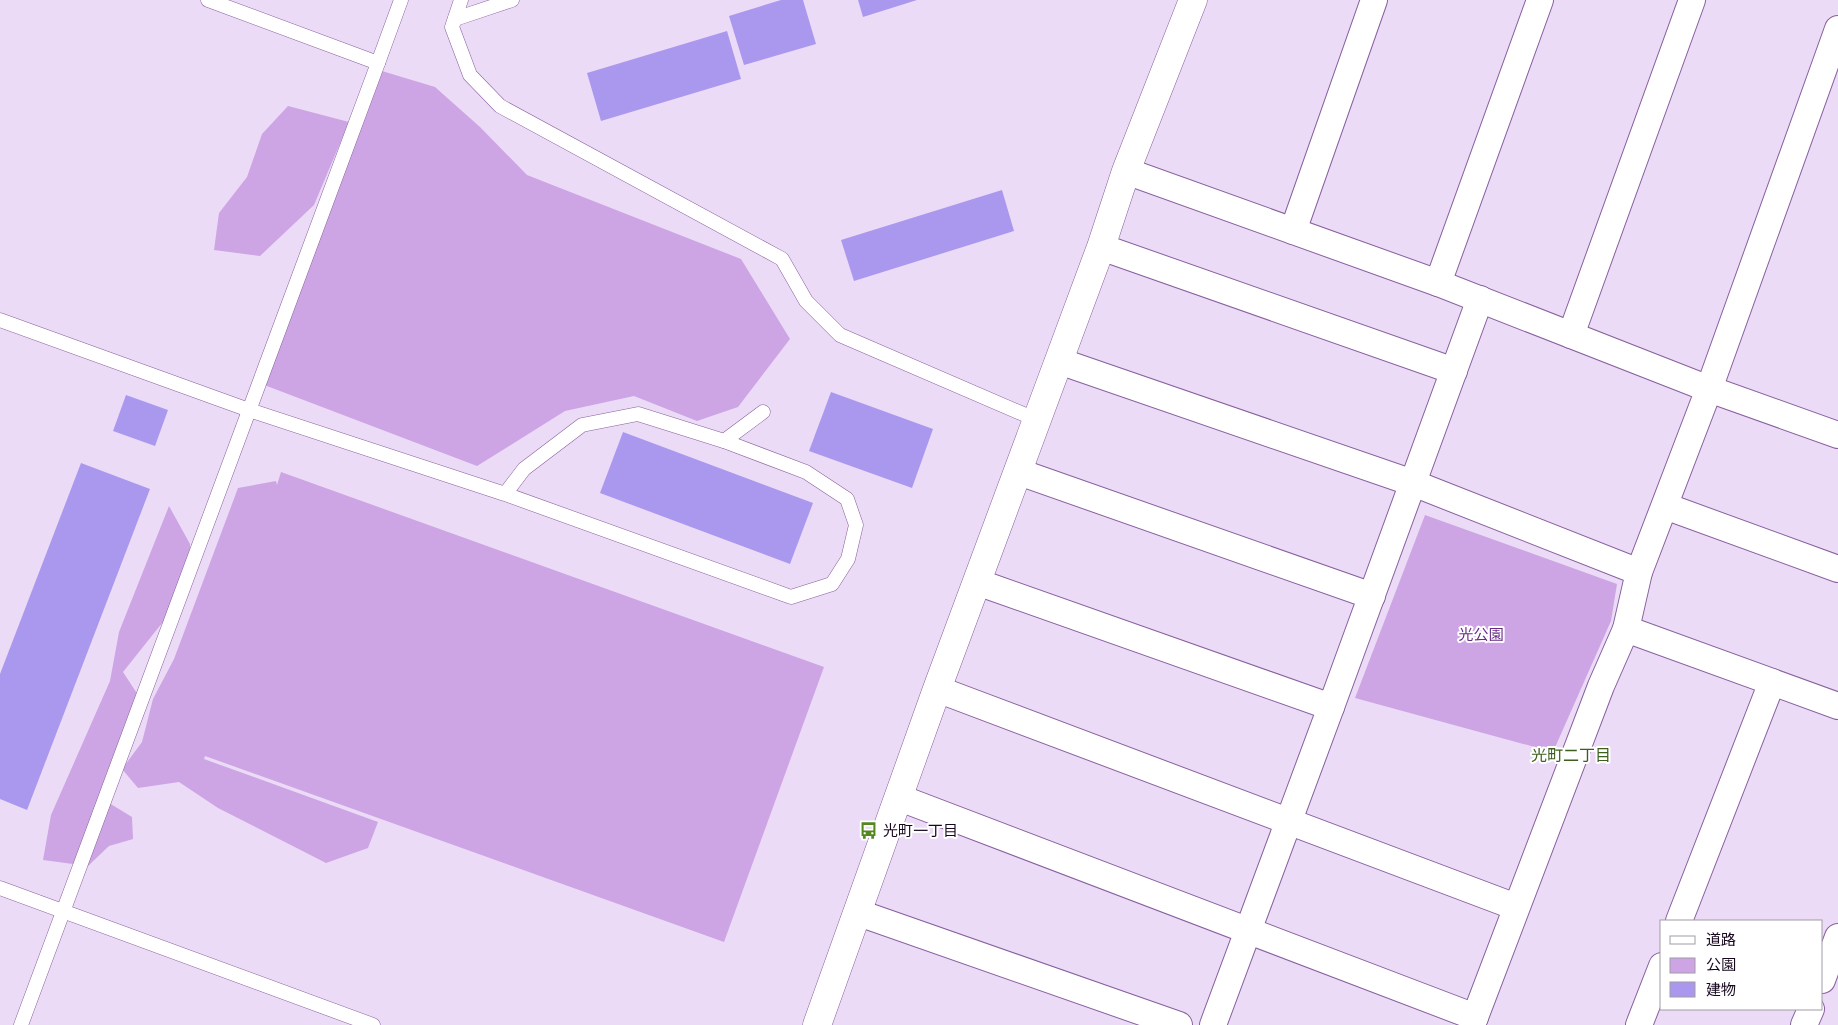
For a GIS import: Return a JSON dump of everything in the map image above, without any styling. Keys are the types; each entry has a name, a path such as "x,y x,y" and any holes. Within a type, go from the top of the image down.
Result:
{"street":[{"path":"817,1025 859,913 937,689 1101,247 1126,171 1193,0"},
{"path":"1293,230 1374,0"},
{"path":"1438,283 1540,0"},
{"path":"1571,334 1692,0"},
{"path":"900,798 1249,930 1474,1021 1601,686 1626,629 1639,572 1709,389 1838,29"},
{"path":"1126,171 1438,283 1709,389 1838,435"},
{"path":"1101,247 1454,371"},
{"path":"1212,1025 1290,820 1480,299"},
{"path":"1059,361 1413,483 1639,572"},
{"path":"1019,472 1372,596"},
{"path":"1665,506 1838,569"},
{"path":"977,582 1331,708"},
{"path":"1626,629 1838,706"},
{"path":"1679,920 1772,682"},
{"path":"937,689 1290,820 1516,907"},
{"path":"859,913 1166,1023"},
{"path":"1823,977 1838,937"},
{"path":"1639,1025 1660,971"},
{"path":"1804,1025 1810,1010"}],"lane":[{"path":"208,0 378,63"},
{"path":"21,1025 401,0"},
{"path":"461,0 452,27 470,75 500,106 782,259 806,301 840,335 1037,420"},
{"path":"455,19 512,0"},
{"path":"0,320 250,410 505,494 791,597 832,584 848,559 856,525 847,499 806,472 724,441 638,414 582,424 524,469 505,494"},
{"path":"724,441 763,412"},
{"path":"0,888 373,1025"}],"green space":[{"path":"382,71 435,87 480,127 527,175 741,259 790,339 738,407 697,421 634,396 565,411 477,466 259,383"},
{"path":"288,106 349,122 314,205 260,256 214,250 219,213 247,177 262,134"},
{"path":"281,472 824,667 724,942 205,756 204,759 378,822 368,848 326,863 218,808 179,782 138,788 122,769 142,742 153,699 174,659 238,488 276,481 277,485"},
{"path":"169,506 190,544 190,588 123,672 142,701 109,803 132,817 133,839 109,846 88,866 43,860 51,815 110,681 119,632"},
{"name":"光公園","path":"1425,515 1617,584 1611,621 1553,752 1355,698"}],"building":[{"path":"781,0 803,0 816,44 744,65 729,16"},
{"path":"858,0 917,0 863,17"},
{"path":"727,31 741,79 601,121 587,73"},
{"path":"1002,190 1014,231 854,281 841,240"},
{"path":"831,392 933,429 912,488 809,451"},
{"path":"126,395 168,410 155,446 113,431"},
{"path":"623,432 813,503 790,564 600,493"},
{"path":"81,463 150,489 27,810 0,799 0,674"}],"place":[{"name":"光町一丁目","path":"869,831"}],"district":[{"name":"光町二丁目","path":"1571,755"}]}
